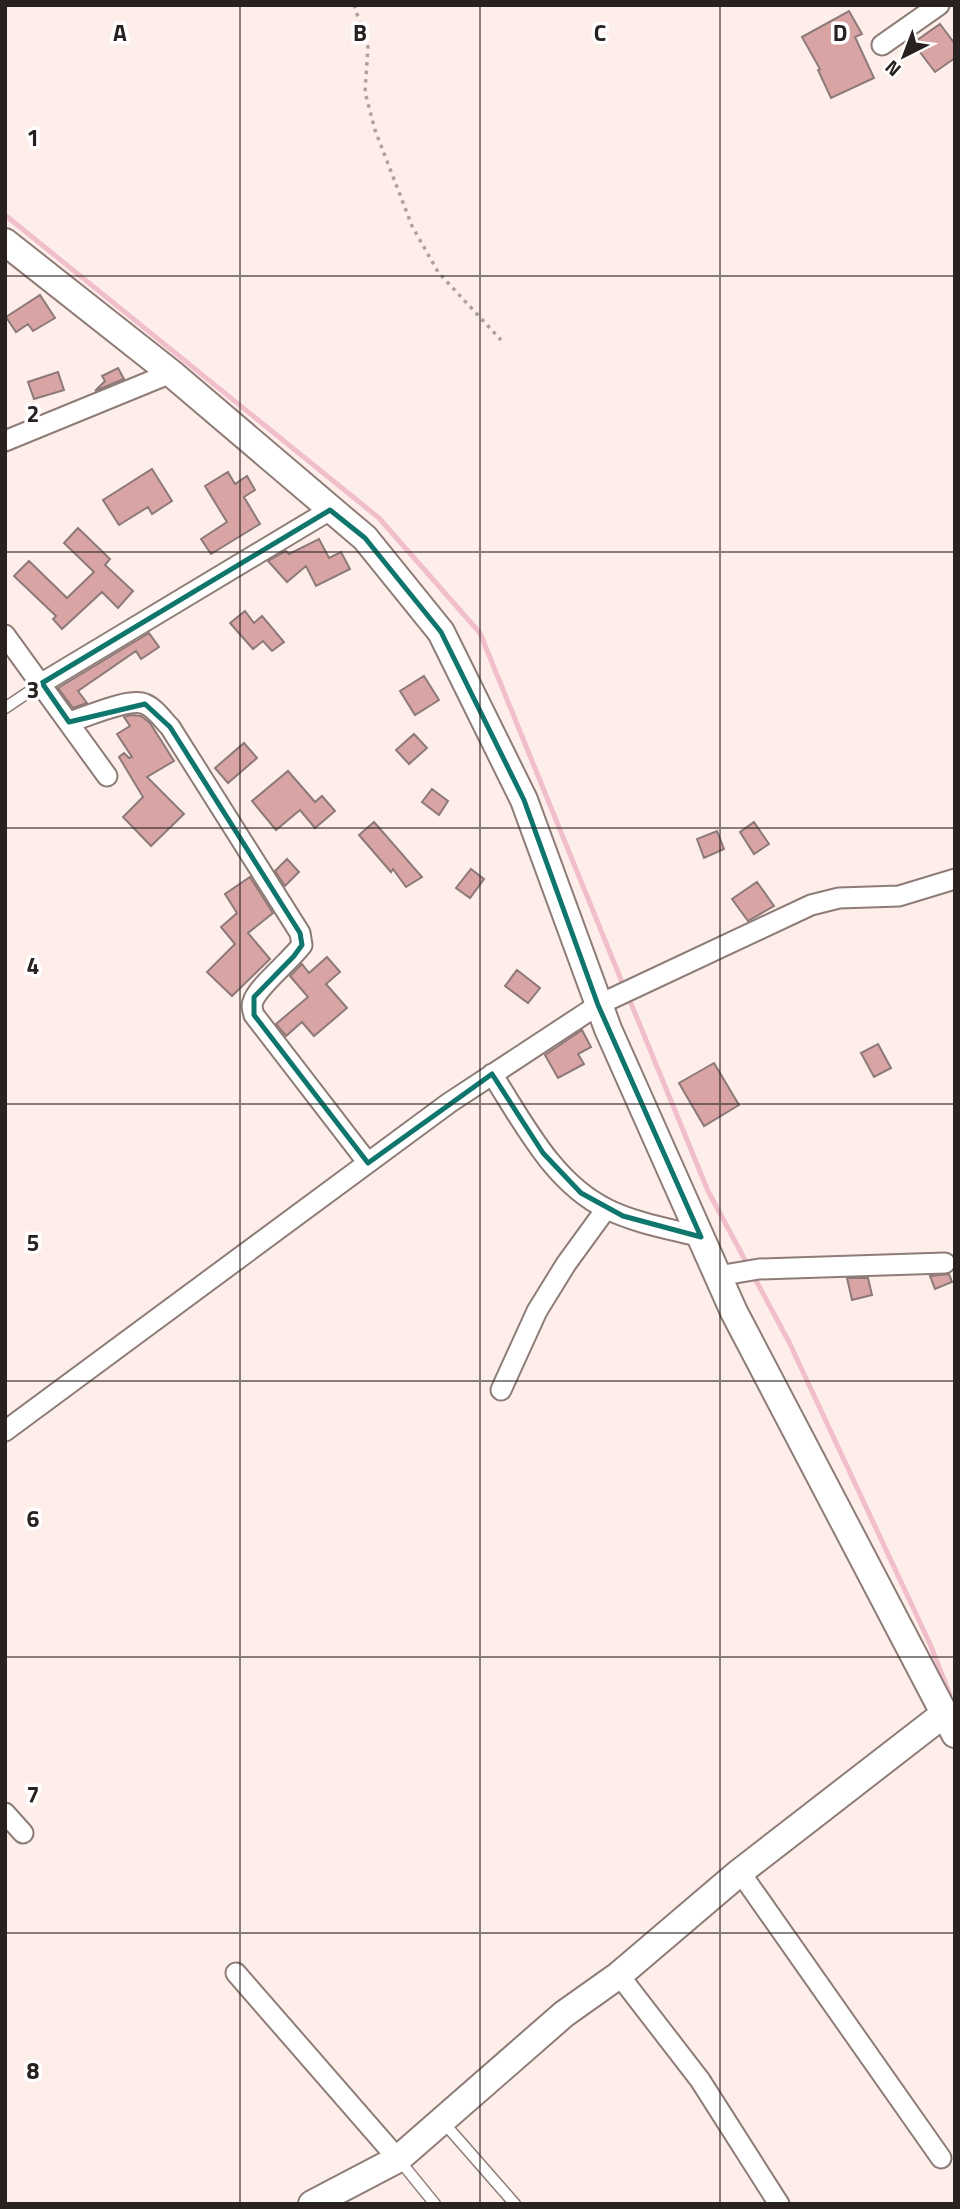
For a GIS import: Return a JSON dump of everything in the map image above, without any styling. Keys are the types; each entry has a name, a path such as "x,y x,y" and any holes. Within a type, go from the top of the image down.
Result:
{"street":[{"path":"882,46 940,5"},
{"path":"5,242 171,373 365,538 441,632 524,800 701,1237 722,1275 734,1312 951,1719 740,1872 619,1975 564,2014 398,2159 327,2201"},
{"path":"8,434 171,373"},
{"path":"42,683 330,510"},
{"path":"5,635 107,776"},
{"path":"69,722 129,703 145,704 158,713 170,727 300,933 302,944 294,956 254,997 251,1006 254,1015 368,1163"},
{"path":"5,1431 449,1102 605,1003 811,905 839,898 899,896 955,879"},
{"path":"492,1074 543,1153 581,1193 606,1209 701,1237"},
{"path":"501,1390 537,1311 566,1264 606,1209"},
{"path":"722,1275 758,1269 945,1263"},
{"path":"5,1813 23,1833"},
{"path":"740,1872 941,2158"},
{"path":"236,1973 398,2159"},
{"path":"619,1975 700,2080 779,2204"}],"lane":[{"path":"5,708 42,683"},
{"path":"441,2120 515,2204"},
{"path":"398,2159 435,2204"}],"path":[{"path":"354,5 368,47 365,92 375,130 412,226 439,272 501,340"}],"highlighted area":[{"path":"330,510 365,538 441,632 524,800 598,1005 701,1237 623,1216 581,1193 543,1153 492,1074 368,1163 254,1015 254,997 302,945 300,933 170,727 145,704 69,722 42,683"}],"building":[{"path":"849,11 862,34 855,37 874,78 831,98 818,70 820,69 802,37"},
{"path":"940,24 955,44 955,58 935,72 913,43"},
{"path":"40,295 55,318 33,331 28,324 16,332 6,317"},
{"path":"118,368 124,379 95,391 105,381 102,376"},
{"path":"58,372 64,390 34,399 28,382"},
{"path":"152,469 172,501 152,514 148,507 119,525 103,500"},
{"path":"228,472 235,484 247,476 255,490 244,497 260,524 211,554 201,539 227,522 205,486"},
{"path":"78,528 110,559 105,565 133,591 118,608 102,592 62,629 53,619 56,616 14,576 29,561 67,598 94,572 64,543"},
{"path":"319,539 329,558 341,552 350,569 316,586 306,566 287,582 268,561 286,551 289,554"},
{"path":"245,611 254,623 262,616 284,642 272,651 263,641 253,649 230,623"},
{"path":"149,633 159,647 141,659 136,651 78,691 87,703 73,708 58,688"},
{"path":"424,676 439,700 415,715 400,691"},
{"path":"141,716 150,723 174,761 147,777 184,814 151,846 123,817 143,797 119,757 124,753 129,758 132,757 117,734 130,726 124,717"},
{"path":"414,734 427,748 409,764 396,750"},
{"path":"244,743 257,758 228,783 215,768"},
{"path":"288,771 315,802 322,796 335,811 315,828 300,810 276,830 252,801"},
{"path":"432,789 448,801 439,815 422,802"},
{"path":"374,822 422,877 406,887 393,869 391,872 359,835"},
{"path":"754,822 769,844 754,854 740,832"},
{"path":"717,831 724,849 704,858 697,839"},
{"path":"287,859 299,872 285,886 275,871"},
{"path":"471,869 484,879 470,898 456,888"},
{"path":"250,877 273,913 248,933 270,959 232,996 207,972 235,944 221,927 237,913 225,894"},
{"path":"757,882 774,906 748,921 732,899"},
{"path":"327,957 340,972 326,984 347,1008 314,1036 302,1022 286,1036 276,1024 308,997 290,976 302,964 309,973"},
{"path":"517,970 540,988 528,1003 505,986"},
{"path":"582,1030 591,1047 578,1054 584,1064 558,1078 545,1055"},
{"path":"878,1044 891,1068 874,1077 861,1053"},
{"path":"714,1063 739,1105 704,1126 679,1083"},
{"path":"949,1274 952,1282 935,1289 930,1276"},
{"path":"847,1278 868,1278 872,1295 852,1300"}],"waterway":[{"path":"5,215 379,518 480,633 624,987"},
{"path":"628,996 708,1191 789,1342 930,1644 950,1695"}]}
